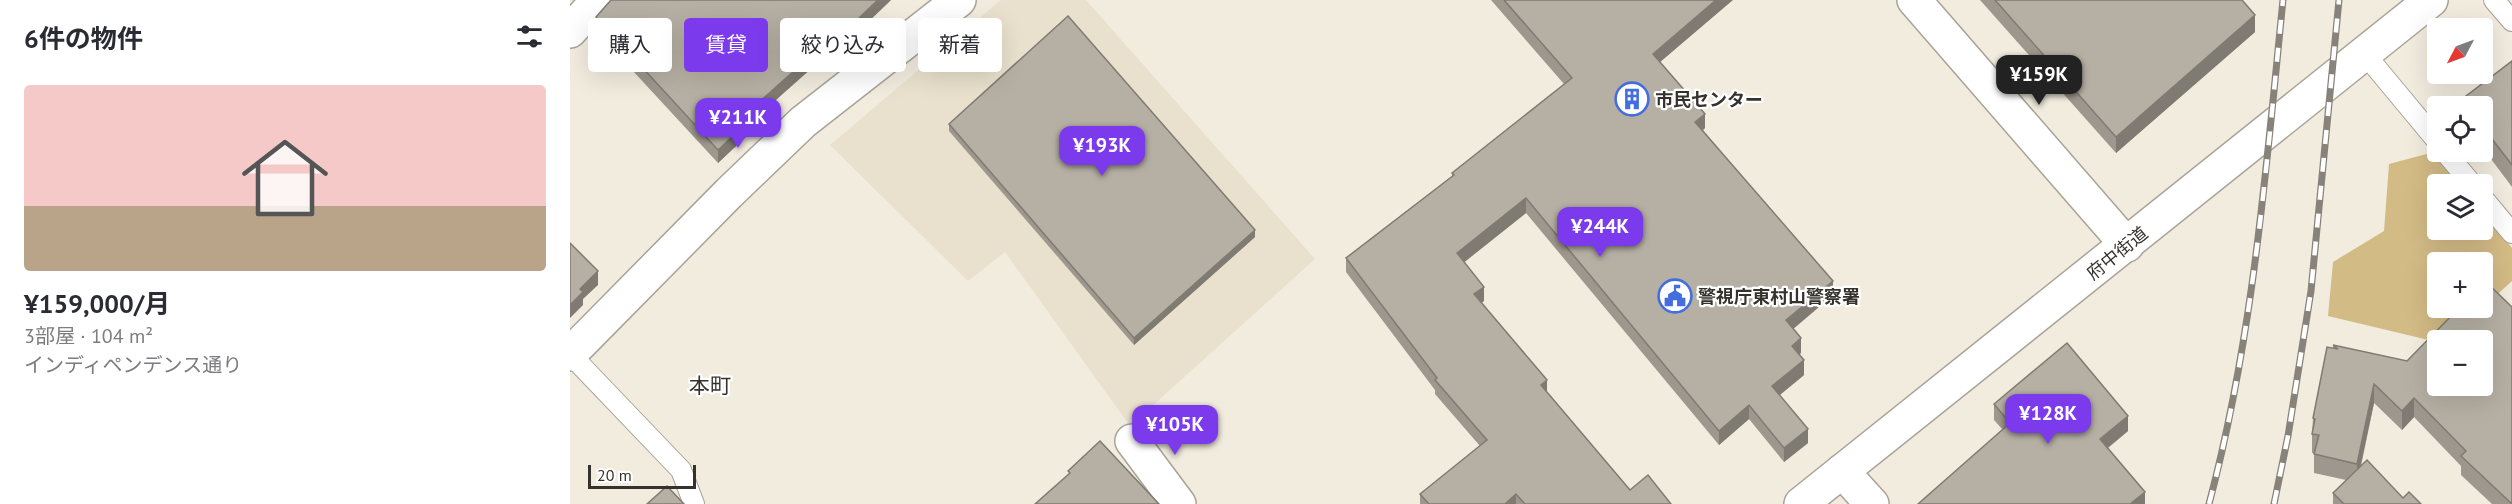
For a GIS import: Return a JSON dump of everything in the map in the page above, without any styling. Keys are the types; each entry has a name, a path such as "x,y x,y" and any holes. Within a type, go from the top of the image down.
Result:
{"street":[{"path":"570,31 598,0"},
{"path":"570,354 729,193 803,122 959,0"},
{"path":"1914,0 2127,246"},
{"name":"府中街道","path":"1801,504 2127,246 2431,0"},
{"path":"1132,441 1177,503"},
{"path":"1842,471 1872,504"}],"lane":[{"path":"2494,0 2512,21"},
{"path":"2364,53 2427,129"},
{"path":"2453,162 2464,174"},
{"path":"2493,210 2512,232"},
{"path":"570,354 681,470 694,504"}],"shaded area":[{"path":"1001,0 1086,0 1315,259 1130,426 1005,252 968,281 830,145 918,70 1002,72 1002,18 980,18"},
{"path":"2427,154 2427,162 2442,162 2453,174 2427,174 2427,240 2493,240 2493,224 2512,248 2512,281 2493,298 2493,252 2427,252 2427,318 2471,318 2458,330 2427,330 2427,340 2328,316 2333,262 2384,231 2389,164"}],"building":[{"path":"611,0 878,0 859,18 780,18 780,72 793,72 747,113 752,118 718,150 646,72 672,72 672,18 596,17"},
{"path":"1504,0 1716,0 1653,54 1705,114 1695,122 1833,281 1786,320 1801,338 1792,346 1804,360 1772,386 1808,429 1784,448 1749,405 1719,431 1526,198 1457,253 1484,287 1474,294 1547,380 1541,385 1630,490 1648,475 1671,504 1525,504 1516,494 1505,504 1429,504 1420,494 1487,440 1435,380 1437,378 1346,258 1454,175 1452,173 1572,78"},
{"path":"1995,0 2242,0 2255,15 2116,137"},
{"path":"1068,16 1255,230 1134,338 949,124"},
{"path":"2512,61 2512,165 2493,140 2493,96 2466,96 2482,84 2493,84 2493,75"},
{"path":"570,243 598,271 580,289 583,292 570,305"},
{"path":"2493,289 2512,307 2512,504 2461,456 2466,451 2414,398 2402,411 2374,384 2357,464 2314,454 2319,435 2312,434 2315,419 2313,418 2327,347 2338,349 2333,345 2407,361 2427,341 2427,396 2493,396 2493,330 2437,330 2449,318 2493,318"},
{"path":"2067,343 2128,416 2100,439 2145,492 2130,504 1918,504 2010,423 1994,404"},
{"path":"1100,441 1159,504 1035,504 1070,473 1068,471"},
{"path":"2367,460 2403,498 2409,492 2421,504 2344,504 2333,493"},
{"path":"667,486 684,504 647,504"}],"railway":[{"path":"2209,504 2237,379 2247,317 2264,190 2283,0"},
{"path":"2274,504 2288,436 2311,291 2339,0"}],"place":[{"name":"市民センター","path":"1632,99"},
{"name":"警視庁東村山警察署","path":"1675,296"}],"district":[{"name":"本町","path":"710,385"}]}
